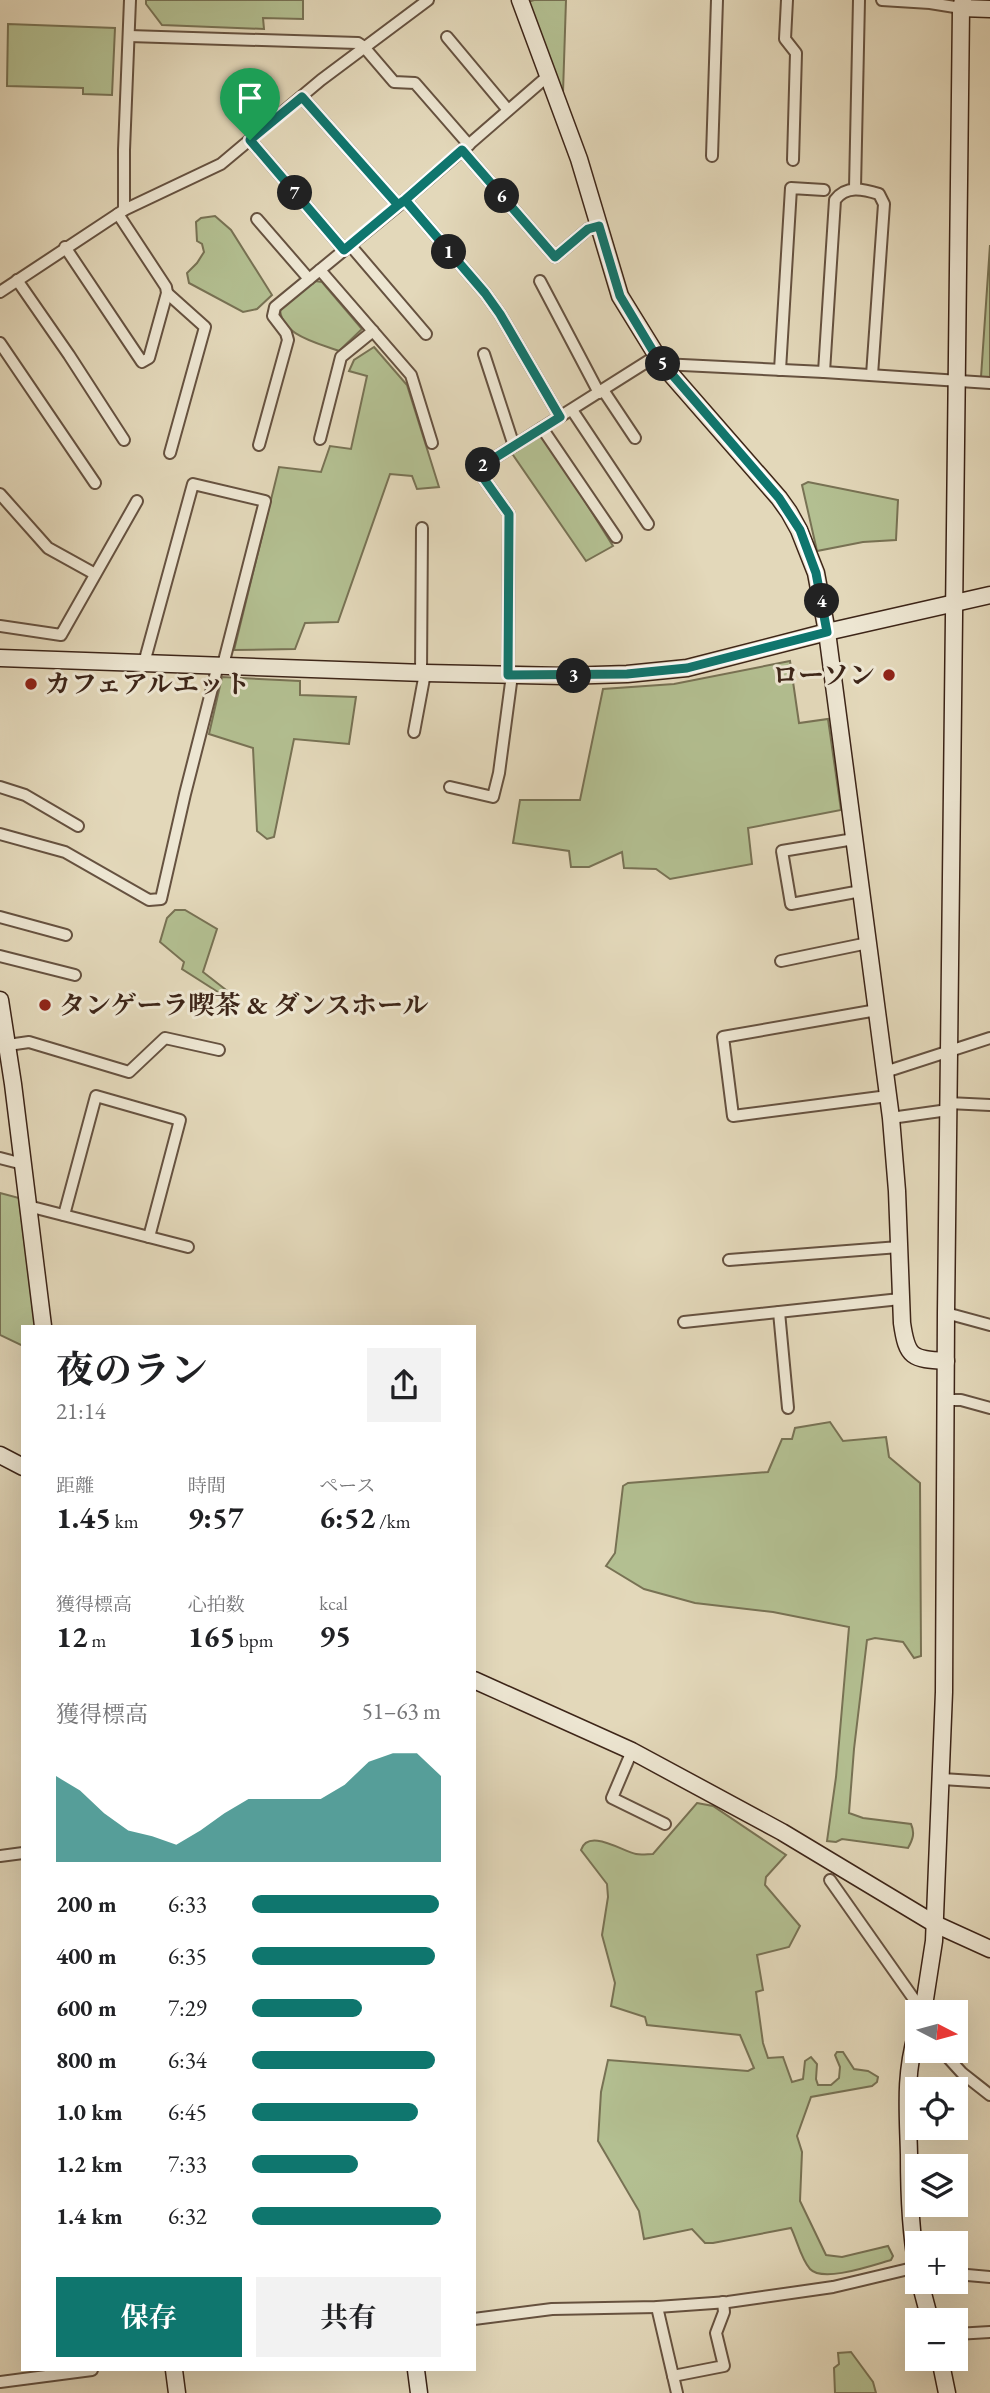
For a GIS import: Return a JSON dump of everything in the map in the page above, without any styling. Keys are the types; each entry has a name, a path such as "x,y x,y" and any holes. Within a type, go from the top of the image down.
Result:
{"street":[{"path":"65,247 142,362 149,358 167,293 121,212 130,0"},
{"path":"0,292 121,212 212,169 364,47 428,0"},
{"path":"520,0 579,159 620,296 659,360 789,512 800,530 816,573 827,632 891,1118 900,1300 905,1343 909,1353 915,1358 946,1361"},
{"path":"712,156 717,0"},
{"path":"787,0 785,39 796,53 793,160"},
{"path":"855,188 859,0"},
{"path":"882,0 960,3 990,9"},
{"path":"925,2000 935,1924 942,1779 960,3"},
{"path":"129,36 358,43 394,82 415,83 555,257 588,229 599,226"},
{"path":"447,37 508,110"},
{"path":"259,445 288,340 273,312 275,307 550,75"},
{"path":"302,97 485,293 560,417"},
{"path":"250,140 426,334"},
{"path":"780,370 791,188 824,190"},
{"path":"824,372 835,200 839,195 855,188 879,194 884,204 872,375"},
{"path":"257,219 309,279"},
{"path":"320,270 411,375 432,443"},
{"path":"17,280 124,440"},
{"path":"540,281 601,391 635,438"},
{"path":"167,293 205,327 170,453"},
{"path":"320,439 341,357 373,331"},
{"path":"0,343 95,484"},
{"path":"484,354 514,446"},
{"path":"450,788 493,797 499,773 510,675 509,514 477,469 601,391 659,360 990,383"},
{"path":"572,410 648,524"},
{"path":"542,428 616,537"},
{"path":"0,834 65,852 149,900 161,899 185,794 265,501 193,484 144,663"},
{"path":"0,494 48,548 96,574"},
{"path":"0,626 61,635 137,501"},
{"path":"414,732 423,673 422,528"},
{"path":"0,657 423,673 627,674 687,668 827,632 990,595"},
{"path":"0,787 25,795 78,826"},
{"path":"854,839 782,851 791,904 861,891"},
{"path":"0,917 66,935"},
{"path":"781,961 868,943"},
{"path":"0,956 75,975"},
{"path":"0,1000 8,1045 6,1082 23,1164 43,1325"},
{"path":"877,1010 723,1037 733,1116 888,1096"},
{"path":"8,1045 29,1042 129,1072 165,1038 219,1050"},
{"path":"885,1072 990,1038"},
{"path":"64,1215 96,1096 180,1120 149,1237"},
{"path":"891,1118 948,1106 990,1105"},
{"path":"0,1158 23,1164"},
{"path":"28,1206 188,1247"},
{"path":"729,1260 899,1247"},
{"path":"684,1322 900,1300"},
{"path":"779,1312 789,1408"},
{"path":"946,1313 990,1325"},
{"path":"946,1400 990,1408"},
{"path":"0,1455 21,1466"},
{"path":"476,1681 632,1751 782,1832 935,1924 990,1949"},
{"path":"632,1751 612,1798 664,1824"},
{"path":"942,1779 990,1782"},
{"path":"0,1856 21,1853"},
{"path":"830,1880 915,2000"},
{"path":"909,2063 907,2117 912,2231"},
{"path":"953,2063 990,2095"},
{"path":"476,2319 552,2309 657,2307 723,2302 833,2287 905,2270"},
{"path":"968,2275 990,2277"},
{"path":"673,2375 724,2366 716,2333 724,2312 723,2302"},
{"path":"657,2307 677,2393"},
{"path":"968,2333 990,2332"},
{"path":"0,2382 84,2371"},
{"path":"174,2371 177,2393"},
{"path":"416,2371 419,2393"},
{"path":"942,2371 947,2393"}],"green space":[{"path":"146,0 303,0 303,19 263,18 264,29 162,25 146,4"},
{"path":"566,0 563,93 528,2"},
{"path":"8,24 115,28 112,95 83,94 83,88 7,86"},
{"path":"215,216 231,230 272,295 257,309 243,312 189,283 187,273 204,252 202,244 197,241 196,222 201,218"},
{"path":"990,245 990,378 981,377"},
{"path":"315,281 322,282 362,329 339,351 301,336 286,325 281,317 280,307"},
{"path":"374,347 407,385 439,487 417,489 412,476 390,474 338,622 305,623 295,649 234,650 279,467 321,472 330,446 351,449 367,376 349,371 354,360"},
{"path":"537,436 546,439 613,546 586,561 511,452"},
{"path":"808,482 898,500 896,540 863,542 817,551 802,485"},
{"path":"790,661 799,723 828,719 841,810 748,828 752,864 670,879 656,869 624,868 622,852 589,867 571,867 569,851 513,843 520,800 580,800 603,689 674,684"},
{"path":"222,677 300,681 300,695 356,697 349,744 294,739 274,837 267,839 257,831 253,748 209,734"},
{"path":"175,910 185,910 217,929 203,972 235,997 232,1001 182,969 184,962 160,942 167,918"},
{"path":"0,1193 19,1198 35,1325 21,1325 21,1345 0,1335"},
{"path":"830,1422 843,1441 886,1437 889,1457 920,1483 921,1656 914,1658 903,1642 875,1638 867,1640 849,1813 863,1818 911,1824 913,1836 908,1848 842,1839 836,1842 827,1841 836,1777 849,1627 773,1612 695,1603 644,1589 606,1566 615,1553 623,1486 628,1483 768,1472 782,1439 792,1439 795,1428"},
{"path":"697,1803 713,1806 786,1855 766,1877 765,1885 800,1926 789,1947 757,1955 763,1990 756,1992 763,2043 768,2058 783,2057 792,2082 803,2079 805,2061 811,2057 817,2064 818,2085 831,2085 839,2078 840,2067 835,2055 837,2052 843,2052 854,2069 868,2071 878,2077 872,2086 811,2097 797,2136 802,2152 800,2201 826,2255 842,2257 888,2246 893,2256 891,2260 849,2272 816,2273 804,2260 791,2228 713,2243 705,2243 692,2229 644,2239 639,2211 598,2141 601,2092 608,2060 748,2071 754,2068 740,2035 647,2025 645,2017 611,2006 615,1983 602,1935 608,1897 607,1884 581,1850 585,1844 598,1841 636,1854 653,1854"},
{"path":"851,2352 873,2382 876,2393 835,2393 834,2368 839,2364 838,2353"}],"place":[{"name":"ローソン","path":"889,675"},
{"name":"カフェアルエット","path":"31,684"},
{"name":"タンゲーラ喫茶 & ダンスホール","path":"45,1005"}],"route":[{"path":"250,140 302,97 398,205 405,200 485,293 560,417 477,469 509,514 508,675 627,674 687,668 827,632 816,573 800,530 779,498 656,356 620,296 599,226 588,229 555,257 462,150 405,200 344,250 250,140"}]}
